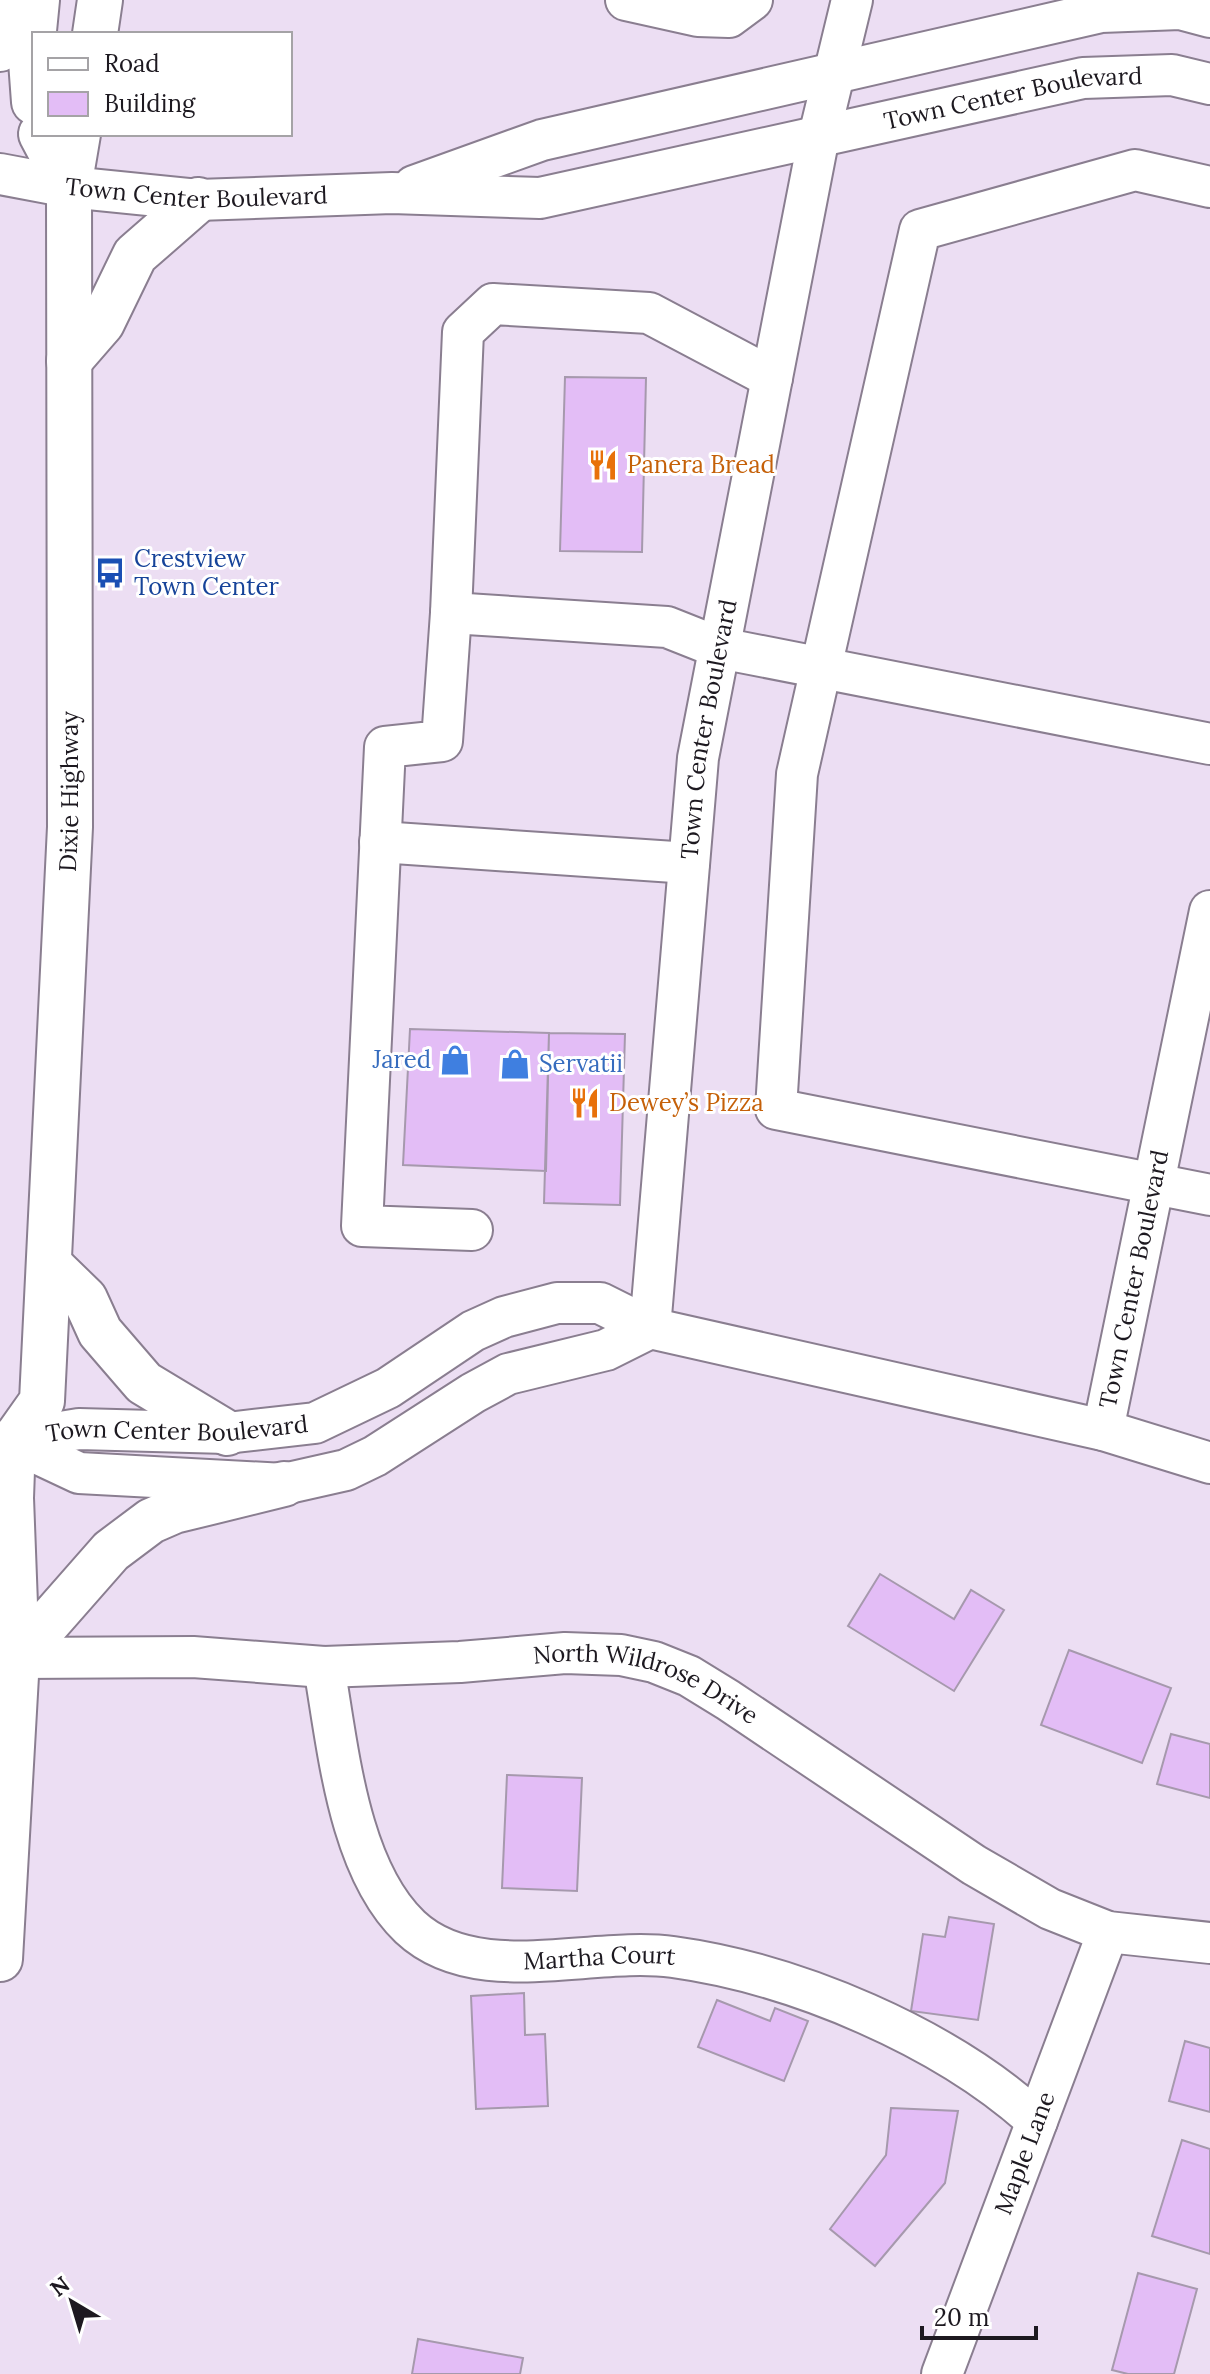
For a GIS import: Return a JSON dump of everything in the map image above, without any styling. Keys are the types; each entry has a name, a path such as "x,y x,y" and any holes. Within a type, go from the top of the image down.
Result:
{"main road":[{"path":"0,49 4,0"},
{"path":"34,32 37,0"},
{"path":"95,32 100,0"},
{"path":"32,51 32,75"},
{"path":"42,136 69,187"},
{"name":"Dixie Highway","path":"4,1437 42,1401 70,827 69,187 78,136"},
{"path":"69,361 102,323 135,255 198,200"},
{"path":"49,1264 85,1299 100,1332 144,1383 227,1433"},
{"path":"0,1959 11,1629 11,1498 4,1437"},
{"path":"11,1629 151,1521 174,1511 284,1484"}],"street":[{"path":"626,0 698,16 729,17 752,0"},
{"name":"Town Center Boulevard","path":"650,1328 698,758 819,136 837,72 852,0"},
{"name":"Town Center Boulevard","path":"392,193 542,140 1101,12 1180,9 1210,17"},
{"name":"Town Center Boulevard","path":"0,174 69,187 198,200 392,193 540,198 1083,78 1172,75 1210,84"},
{"path":"1210,187 1135,170 920,230 797,774 776,1109 1210,1195"},
{"path":"472,1230 362,1226 385,747 442,741 451,613 463,332 493,304 649,313 772,378"},
{"path":"451,613 667,627 720,648 1210,744"},
{"path":"380,842 689,863"},
{"name":"Town Center Boulevard","path":"4,1437 79,1429 227,1433 284,1429 315,1423 388,1388 473,1331 504,1317 546,1305 600,1303 650,1328 1103,1430 1210,911"},
{"name":"Town Center Boulevard","path":"4,1437 79,1473 284,1484 346,1470 375,1456 508,1374 606,1350 650,1328"},
{"path":"1103,1430 1210,1463"},
{"name":"North Wildrose Drive","path":"11,1629 193,1657 324,1667 460,1662 565,1653 621,1655 654,1662 689,1676 728,1700 974,1865 1050,1909 1108,1932 1210,1943"},
{"name":"Martha Court","path":"324,1667 359,1836 387,1898 409,1926 428,1940 459,1957 524,1961 631,1954 718,1965 802,1991 917,2038 974,2069 1037,2121"},
{"name":"Maple Lane","path":"942,2374 1108,1932"}],"building":[{"name":"Panera Bread","path":"565,377 646,378 642,552 560,551"},
{"path":"410,1029 549,1033 546,1171 403,1165"},
{"name":"Dewey’s Pizza","path":"549,1033 625,1034 620,1205 544,1203"},
{"path":"880,1574 954,1619 971,1590 1004,1610 954,1691 848,1626"},
{"path":"1069,1650 1171,1688 1142,1763 1041,1725"},
{"path":"1171,1734 1210,1744 1210,1798 1157,1784"},
{"path":"507,1775 582,1778 577,1891 502,1888"},
{"path":"949,1917 994,1924 978,2020 911,2011 923,1934 945,1937"},
{"path":"524,1993 525,2035 545,2034 548,2106 476,2109 471,1996"},
{"path":"717,2000 770,2021 775,2008 808,2021 784,2081 698,2047"},
{"path":"1185,2041 1210,2048 1210,2112 1169,2101"},
{"path":"891,2108 958,2111 945,2183 875,2266 830,2229 886,2155"},
{"path":"1182,2140 1210,2149 1210,2254 1152,2236"},
{"path":"1138,2273 1197,2289 1174,2374 1128,2374 1112,2370"},
{"path":"418,2339 523,2358 520,2374 412,2374"}],"place":[{"name":"Panera Bread","path":"603,465"},
{"name":"Crestview Town Center","path":"110,573"},
{"name":"Jared","path":"455,1060"},
{"name":"Servatii","path":"515,1064"},
{"name":"Dewey’s Pizza","path":"585,1103"}]}
